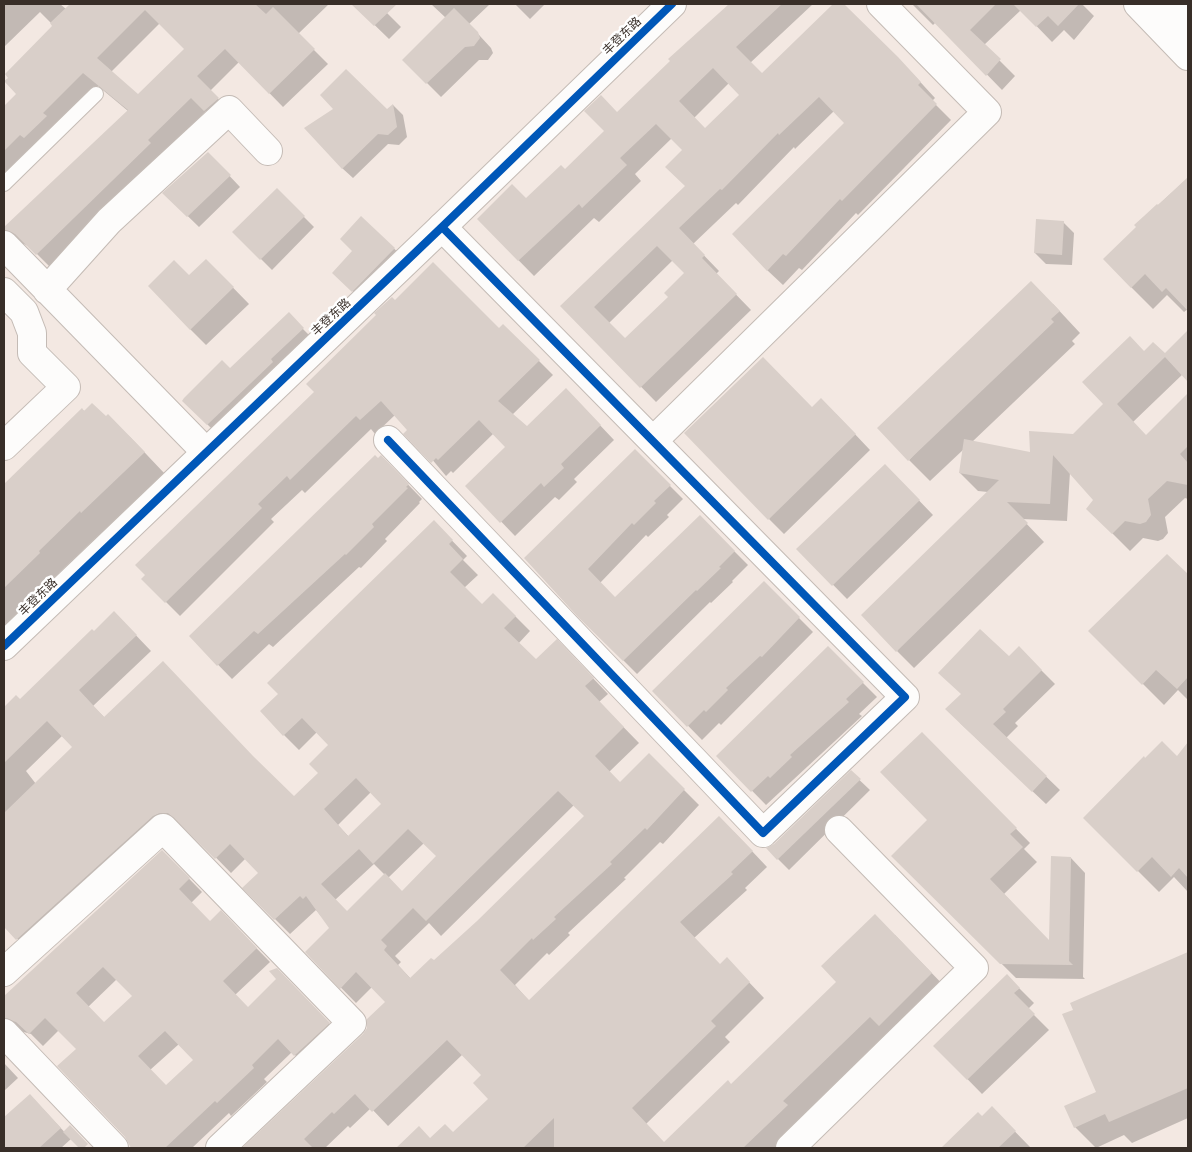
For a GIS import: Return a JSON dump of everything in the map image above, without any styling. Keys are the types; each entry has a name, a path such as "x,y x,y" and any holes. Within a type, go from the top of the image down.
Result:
{"street":[{"name":"丰登东路","path":"4,646 672,4"},
{"path":"653,441 987,112 882,4"},
{"path":"1138,4 1188,56"},
{"path":"1169,4 1188,23"},
{"path":"47,290 109,221 229,110 268,151"},
{"path":"388,440 763,833 905,697 442,227"},
{"path":"4,245 205,452"},
{"path":"4,292 24,312 32,333 32,353 66,387 4,446"},
{"path":"4,972 163,828 352,1023 220,1148"},
{"path":"790,1148 974,968 839,830"},
{"path":"4,1033 114,1148"}],"lane":[{"path":"4,184 96,94"},
{"path":"24,312 47,290"}],"building":[{"path":"70,4 255,4 266,14 273,7 315,49 269,94 225,49 197,76 219,98 204,111 191,98 148,140 151,143 36,255 15,234 4,230 4,227 128,110 83,73 43,113 47,116 24,138 20,135 4,151 4,106 16,94 4,81 8,78 5,74 52,26 50,23","holes":["145,10 184,49 138,94 97,58"]},
{"path":"351,4 397,4 374,26"},
{"path":"729,4 782,4 736,47 762,73 833,4 844,4 898,57 921,82 918,85 937,104 842,201 840,199 786,256 783,254 767,271 732,234 844,123 819,97 779,135 778,133 722,190 720,189 679,228 705,255 702,258 737,294 640,388 560,306 685,186 665,167 682,150 656,124 620,158 627,165 582,208 579,204 518,261 477,219 512,184 526,198 561,165 565,169 604,131 584,111 601,95 617,112 670,61 668,59","holes":["713,68 739,95 705,128 679,101","657,246 684,273 664,293 668,297 625,338 594,307"]},
{"path":"916,4 996,4 970,30 1001,59 986,76"},
{"path":"1013,4 1079,4 1058,26 1048,16 1036,27"},
{"path":"454,8 478,32 480,38 474,46 465,47 426,84 402,60"},
{"path":"346,69 387,109 393,104 397,127 388,135 378,134 342,169 304,128 333,109 320,95"},
{"path":"208,152 231,175 187,217 162,193"},
{"path":"1188,177 1188,311 1166,288 1162,292 1145,274 1131,288 1103,259 1136,227 1134,225"},
{"path":"277,188 305,216 260,260 232,232"},
{"path":"361,216 395,248 352,292 332,273 352,251 340,239"},
{"path":"1036,219 1064,221 1062,255 1034,253"},
{"path":"206,259 234,287 190,330 148,286 174,260 189,275"},
{"path":"433,262 499,328 503,324 540,360 498,401 527,426 566,388 601,425 561,464 564,468 544,487 541,483 500,523 465,486 505,447 479,420 438,460 436,458 431,463 403,434 407,430 381,401 360,420 356,416 290,480 287,476 258,504 262,508 165,603 141,579 145,575 135,565 314,392 306,384 376,315 374,313 392,297 395,300"},
{"path":"1031,281 1060,311 1051,319 1054,322 908,461 877,428"},
{"path":"289,312 304,328 271,359 273,362 207,425 182,401 184,398 222,360 230,368"},
{"path":"1188,330 1188,382 1165,357 1117,404 1146,435 1188,393 1188,446 1180,454 1188,463 1188,485 1167,481 1148,499 1151,515 1146,522 1140,524 1125,521 1112,534 1086,509 1093,500 1053,455 1050,504 1007,502 1028,523 896,652 861,615 999,480 959,473 964,439 1030,452 1029,431 1073,434 1103,404 1082,382 1130,336 1144,351 1153,342 1165,353"},
{"path":"763,357 812,407 821,398 856,434 768,520 684,433"},
{"path":"92,403 106,416 108,414 145,452 81,513 80,511 4,588 4,484 82,408 84,411"},
{"path":"635,449 671,485 654,501 656,503 634,525 632,523 588,569 615,597 700,515 735,551 719,567 721,568 623,661 578,617 524,558"},
{"path":"375,455 378,458 381,455 409,484 406,487 408,488 372,524 374,527 346,555 258,634 254,631 217,666 189,636"},
{"path":"885,464 920,500 832,586 796,549"},
{"path":"434,520 453,540 449,544 463,559 450,572 482,604 493,593 516,616 504,628 536,659 557,639 594,678 585,686 624,727 595,756 620,782 649,753 685,789 647,830 645,828 610,862 612,864 554,917 556,919 533,940 532,938 500,970 529,1000 719,816 753,851 731,872 733,874 680,922 720,964 727,957 750,982 711,1021 716,1026 632,1108 664,1142 728,1080 731,1084 836,982 821,966 875,914 932,973 879,1026 870,1017 783,1101 788,1105 743,1148 554,1148 554,1118 523,1148 396,1148 419,1126 430,1138 445,1124 453,1132 488,1099 473,1083 481,1075 447,1040 372,1112 355,1094 334,1114 332,1112 304,1139 313,1148 242,1148 363,1034 367,1028 367,1019 385,1002 356,972 340,989 305,952 329,928 306,896 303,899 300,896 274,920 242,888 258,873 230,844 215,859 168,813 160,813 153,816 16,940 4,927 4,813 72,747 47,721 4,763 4,707 16,695 20,699 92,629 94,631 114,611 137,635 79,690 104,717 163,661 253,756 294,796 318,773 309,764 328,745 302,718 283,736 260,711 278,694 267,683","holes":["356,778 381,804 348,836 324,809","558,791 584,816 477,921 434,960 431,958 410,978 384,950 387,946 381,940 413,908 426,921","408,829 436,856 402,891 385,873 347,911 321,884 359,849 373,864"]},
{"path":"1167,554 1188,574 1188,677 1177,689 1156,670 1142,685 1088,631"},
{"path":"764,581 800,617 762,657 760,656 726,688 728,690 706,712 704,710 687,727 652,691"},
{"path":"980,629 1009,656 1019,646 1042,670 1003,709 1006,712 993,724 1047,776 1032,792 945,709 961,694 938,673"},
{"path":"828,646 864,682 846,699 849,702 790,755 792,757 770,778 768,776 751,792 716,756"},
{"path":"922,732 1017,828 1010,834 1023,847 990,879 1049,940 1051,856 1071,857 1069,961 1073,965 1000,964 891,856 927,820 880,772"},
{"path":"1162,741 1177,756 1188,742 1188,878 1179,868 1171,877 1152,857 1137,872 1083,818 1144,756 1145,758"},
{"path":"851,770 861,779 777,860 766,848 774,844"},
{"path":"162,850 190,878 179,889 210,921 221,910 257,948 223,981 248,1007 276,979 269,971 277,968 330,1023 294,1056 278,1039 252,1065 254,1068 217,1103 215,1101 165,1148 131,1148 125,1137 57,1066 76,1049 45,1018 29,1034 16,1022 4,1018 4,996","holes":["103,967 132,996 104,1022 76,993","165,1031 193,1060 166,1085 138,1056"]},
{"path":"1188,952 1188,1088 1109,1122 1105,1114 1074,1128 1064,1106 1096,1092 1062,1014 1073,1010 1070,1003"},
{"path":"1007,974 1020,988 1014,993 1035,1014 967,1080 933,1046"},
{"path":"30,1094 61,1128 39,1148 4,1148 4,1117"},
{"path":"992,1106 1016,1131 998,1148 941,1148 978,1112 982,1116"},
{"path":"70,1125 88,1144 84,1148 79,1148 63,1132"}],"cycle path":[{"path":"4,646 672,4"},
{"path":"388,440 763,833 905,697 442,227"}]}
